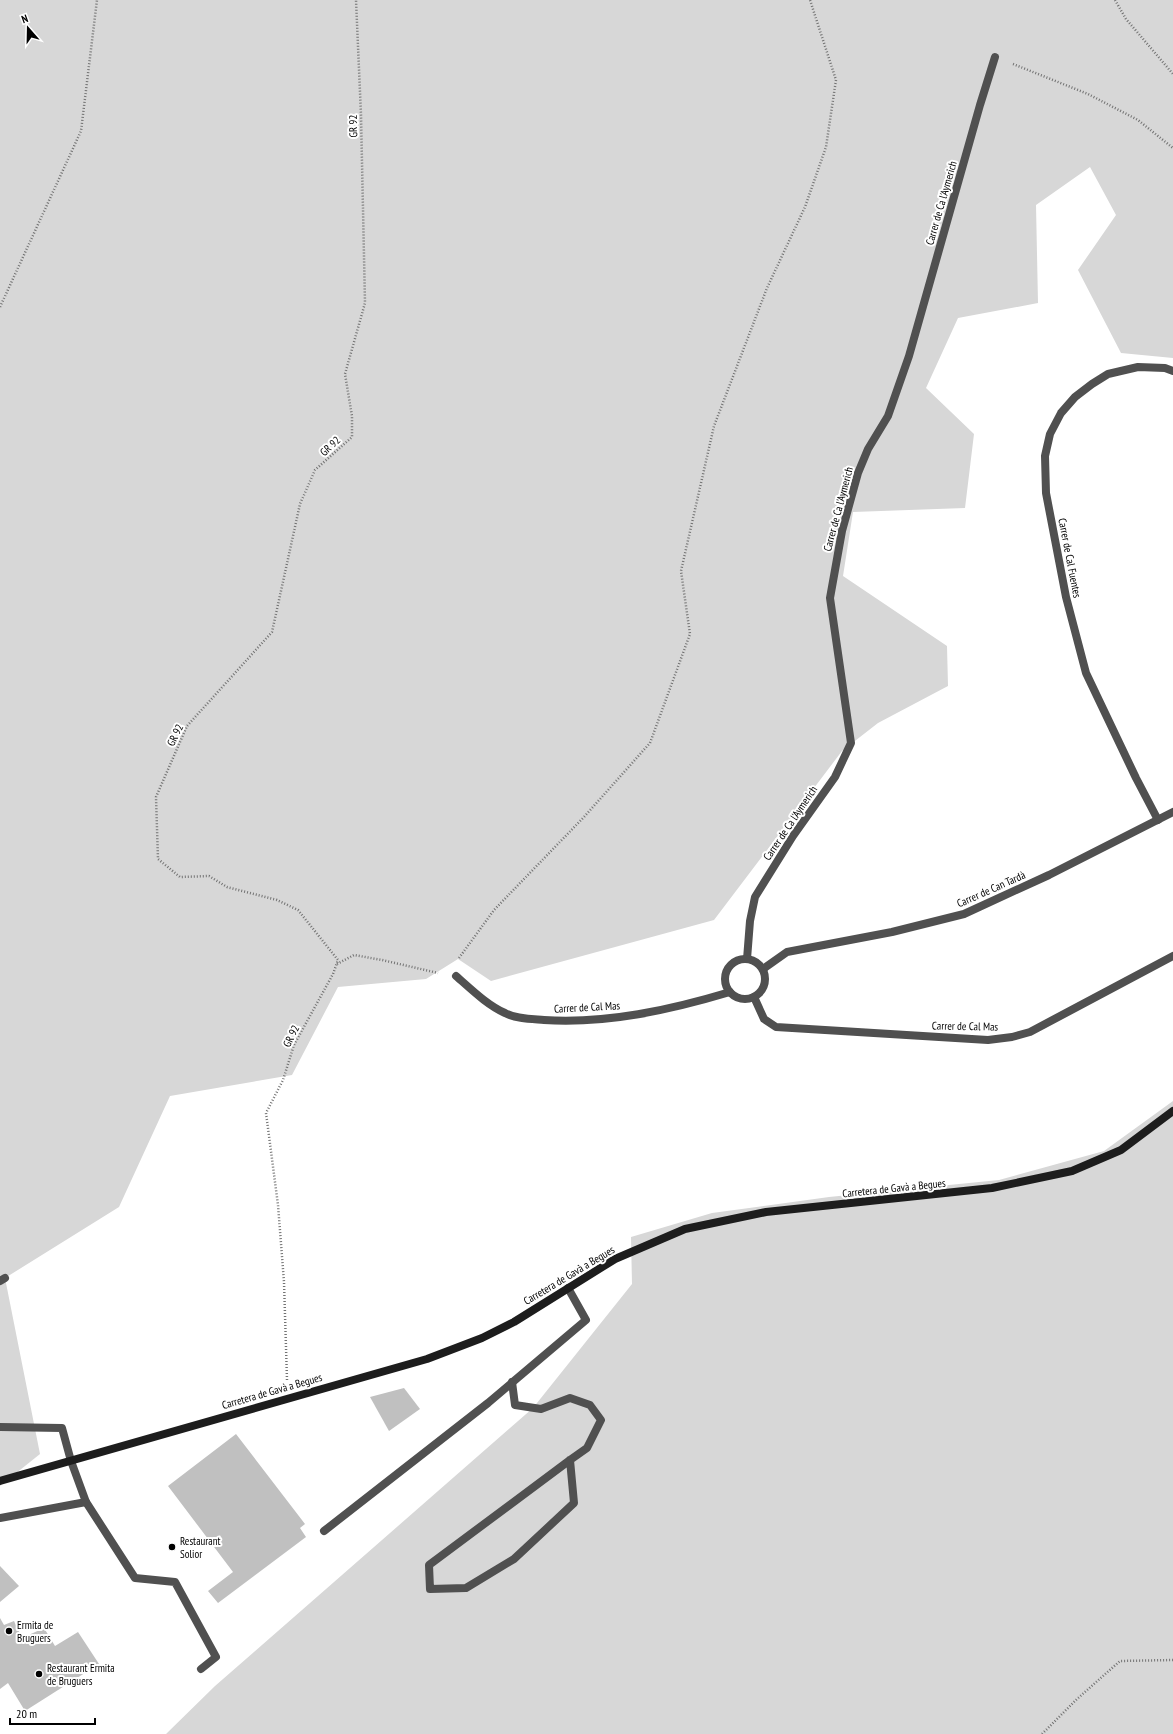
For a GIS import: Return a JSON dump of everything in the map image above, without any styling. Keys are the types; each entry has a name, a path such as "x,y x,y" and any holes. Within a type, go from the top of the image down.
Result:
{"main road":[{"name":"Carretera de Gavà a Begues","path":"0,1481 288,1397 427,1359 475,1340 514,1322 614,1259 685,1229 766,1212 992,1188 1072,1171 1122,1150 1173,1111"}],"street":[{"name":"Carrer de Ca l'Aymerich","path":"747,959 755,897 793,836 835,777 851,743 830,598 842,531 858,473 868,449 888,416 909,356 995,57"},
{"name":"Carrer de Cal Fuentes","path":"1158,820 1136,778 1086,673 1066,598 1046,493 1045,456 1050,434 1061,413 1075,397 1092,384 1108,374 1138,367 1165,368 1173,371"},
{"name":"Carrer de Can Tardà","path":"763,969 787,952 892,932 964,914 1173,812"},
{"name":"Carrer de Cal Mas","path":"754,997 764,1019 776,1027 988,1040 1012,1037 1030,1032 1173,956"},
{"path":"747,959 753,961 763,969 765,978 764,985 760,993 754,997 742,999 730,992 726,984 727,971 736,961 747,959"},
{"name":"Carrer de Cal Mas","path":"456,976 505,1014 529,1019 557,1021 585,1020 642,1014 688,1005 730,992"},
{"path":"324,1530 512,1382 586,1320 568,1288"},
{"path":"512,1382 515,1405 541,1409 570,1398 590,1405 601,1420 587,1448 570,1460 429,1565 430,1588 466,1588 519,1554 574,1503 570,1460"},
{"path":"0,1427 62,1428 71,1461 86,1502 134,1578 175,1582 216,1657 201,1669"},
{"path":"0,1518 86,1502"}],"path":[{"path":"0,307 81,131 97,0"},
{"name":"GR 92","path":"288,1397 284,1282 278,1205 266,1113 283,1080 294,1045 333,974 338,960 298,910 277,900 228,887 209,876 180,877 158,859 156,797 188,726 272,632 300,504 315,470 352,437 352,416 345,374 365,303 361,115 356,0"},
{"path":"337,964 354,956 382,960 456,976 458,958 494,910 584,817 650,743 690,634 681,571 714,426 767,288 805,207 826,147 836,80 810,0"},
{"path":"1115,0 1126,19 1173,74"},
{"path":"995,57 1088,94 1138,120 1173,148"},
{"path":"1042,1734 1077,1699 1120,1661 1173,1660"}],"shaded area":[{"path":"0,0 1173,0 1173,358 1121,353 1078,270 1116,215 1090,167 1036,205 1038,303 958,318 926,388 974,434 965,508 853,512 843,576 947,646 948,686 878,723 842,751 714,920 491,981 458,959 426,979 338,987 292,1075 170,1096 119,1207 5,1278 40,1454 0,1486"},
{"path":"1173,1101 1173,1734 166,1734 215,1686 533,1408 632,1284 631,1237 712,1213 829,1197 999,1180 1104,1151"}],"building":[{"path":"404,1388 420,1409 389,1431 370,1397"},
{"path":"236,1434 305,1524 300,1528 306,1537 218,1603 208,1591 233,1572 168,1486"},
{"name":"Ermita de Bruguers","path":"0,1566 19,1586 0,1602"},
{"path":"0,1618 4,1625 14,1621 22,1638 44,1628 55,1646 78,1632 99,1664 25,1711 8,1683 0,1689"}],"place":[{"name":"Restaurant Solior","path":"172,1547"},
{"name":"Ermita de Bruguers","path":"9,1631"},
{"name":"Restaurant Ermita de Bruguers","path":"39,1674"}]}
